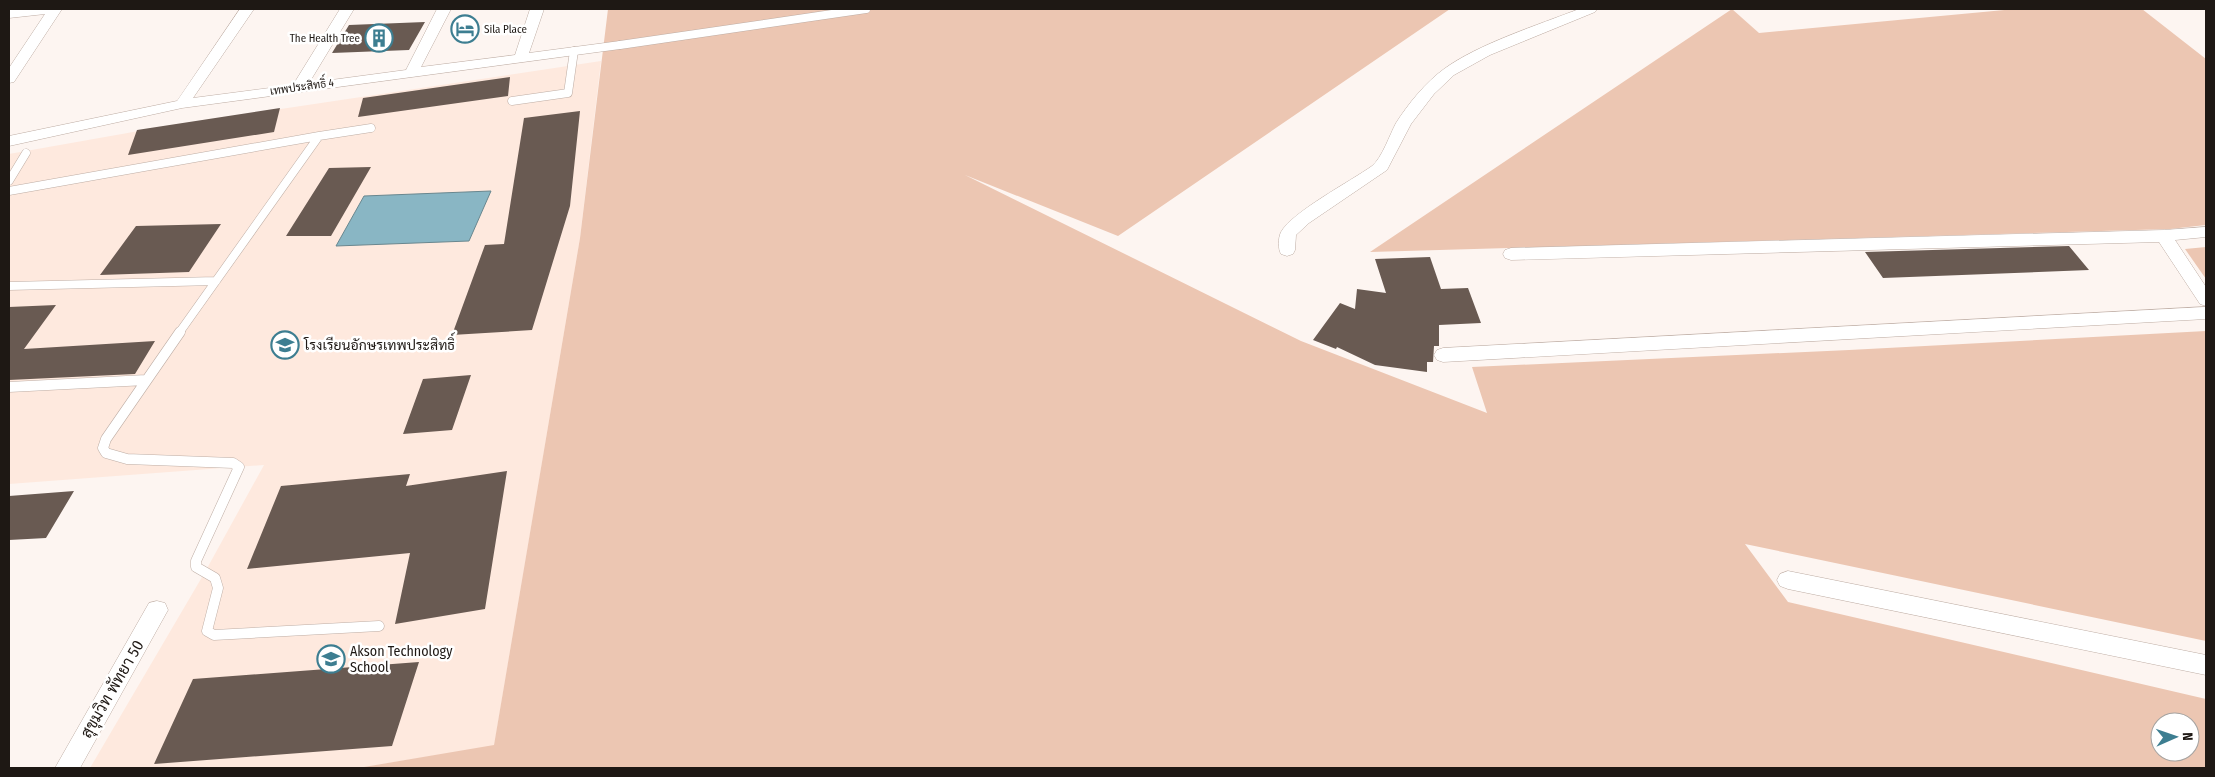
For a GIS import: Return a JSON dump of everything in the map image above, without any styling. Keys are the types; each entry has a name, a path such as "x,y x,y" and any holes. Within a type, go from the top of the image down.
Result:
{"street":[{"path":"9,14 54,9"},
{"path":"9,79 54,9"},
{"path":"182,104 247,9"},
{"path":"298,88 346,9"},
{"path":"412,72 444,9"},
{"path":"522,57 537,9"},
{"path":"1287,250 1288,234 1303,219 1381,167 1404,123 1429,91 1450,72 1485,52 1590,9"},
{"name":"เทพประสิทธิ์ 4","path":"9,141 182,104 620,45"},
{"path":"1511,254 2164,236 2206,232"},
{"path":"2164,236 2206,300"},
{"path":"1442,355 2206,313"},
{"path":"1788,580 2206,665"},
{"name":"สุขุมวิท พัทยา 50","path":"67,768 157,610"}],"lane":[{"path":"620,45 866,9"},
{"path":"512,101 568,93 574,51"},
{"path":"9,191 371,128"},
{"path":"319,136 146,380 106,439 103,448 106,453 128,459 233,463 239,467 196,561 196,567 215,578 218,588 207,631 214,635 380,626"},
{"path":"9,180 26,153"},
{"path":"9,286 216,281"},
{"path":"9,387 146,380"}],"shaded area":[{"path":"608,9 1450,9 1118,236 965,175 1301,341 1487,413 1472,367 2206,331 2206,641 1745,544 1788,602 2206,699 2206,768 358,768 494,745 580,238"},
{"path":"1732,9 1759,33 2015,9 2142,9 2206,59 2206,225 2170,229 1370,252"},
{"name":"โรงเรียนอักษรเทพประสิทธิ์","path":"601,61 580,238 494,746 358,768 90,768 205,572 264,465 9,484 9,154 167,126"},
{"path":"2206,247 2206,279 2185,249"}],"water":[{"path":"491,191 469,241 336,246 364,196"}],"building":[{"name":"The Health Tree","path":"425,22 409,50 332,53 349,25"},
{"path":"510,77 508,96 358,117 363,98"},
{"path":"280,108 274,132 128,155 137,130"},
{"path":"580,111 570,206 532,330 452,335 485,245 504,244 524,118"},
{"path":"371,167 331,236 286,236 329,168"},
{"path":"221,224 189,272 100,275 136,226"},
{"path":"2069,246 2089,270 1883,278 1865,252"},
{"path":"1430,257 1441,289 1468,288 1481,323 1439,325 1439,346 1434,346 1433,362 1427,362 1427,372 1375,365 1337,347 1336,349 1313,340 1340,303 1355,309 1357,289 1386,293 1375,259"},
{"path":"56,305 24,349 155,341 135,374 9,380 9,307"},
{"path":"471,375 452,430 403,434 423,379"},
{"path":"507,471 485,609 395,624 410,553 247,569 281,486 410,474 406,486"},
{"path":"74,491 46,538 9,540 9,496"},
{"path":"419,662 392,746 154,764 193,679"}],"place":[{"name":"Sila Place","path":"465,29"},
{"name":"The Health Tree","path":"379,38"},
{"name":"โรงเรียนอักษรเทพประสิทธิ์","path":"285,345"},
{"name":"Akson Technology School","path":"331,659"}]}
